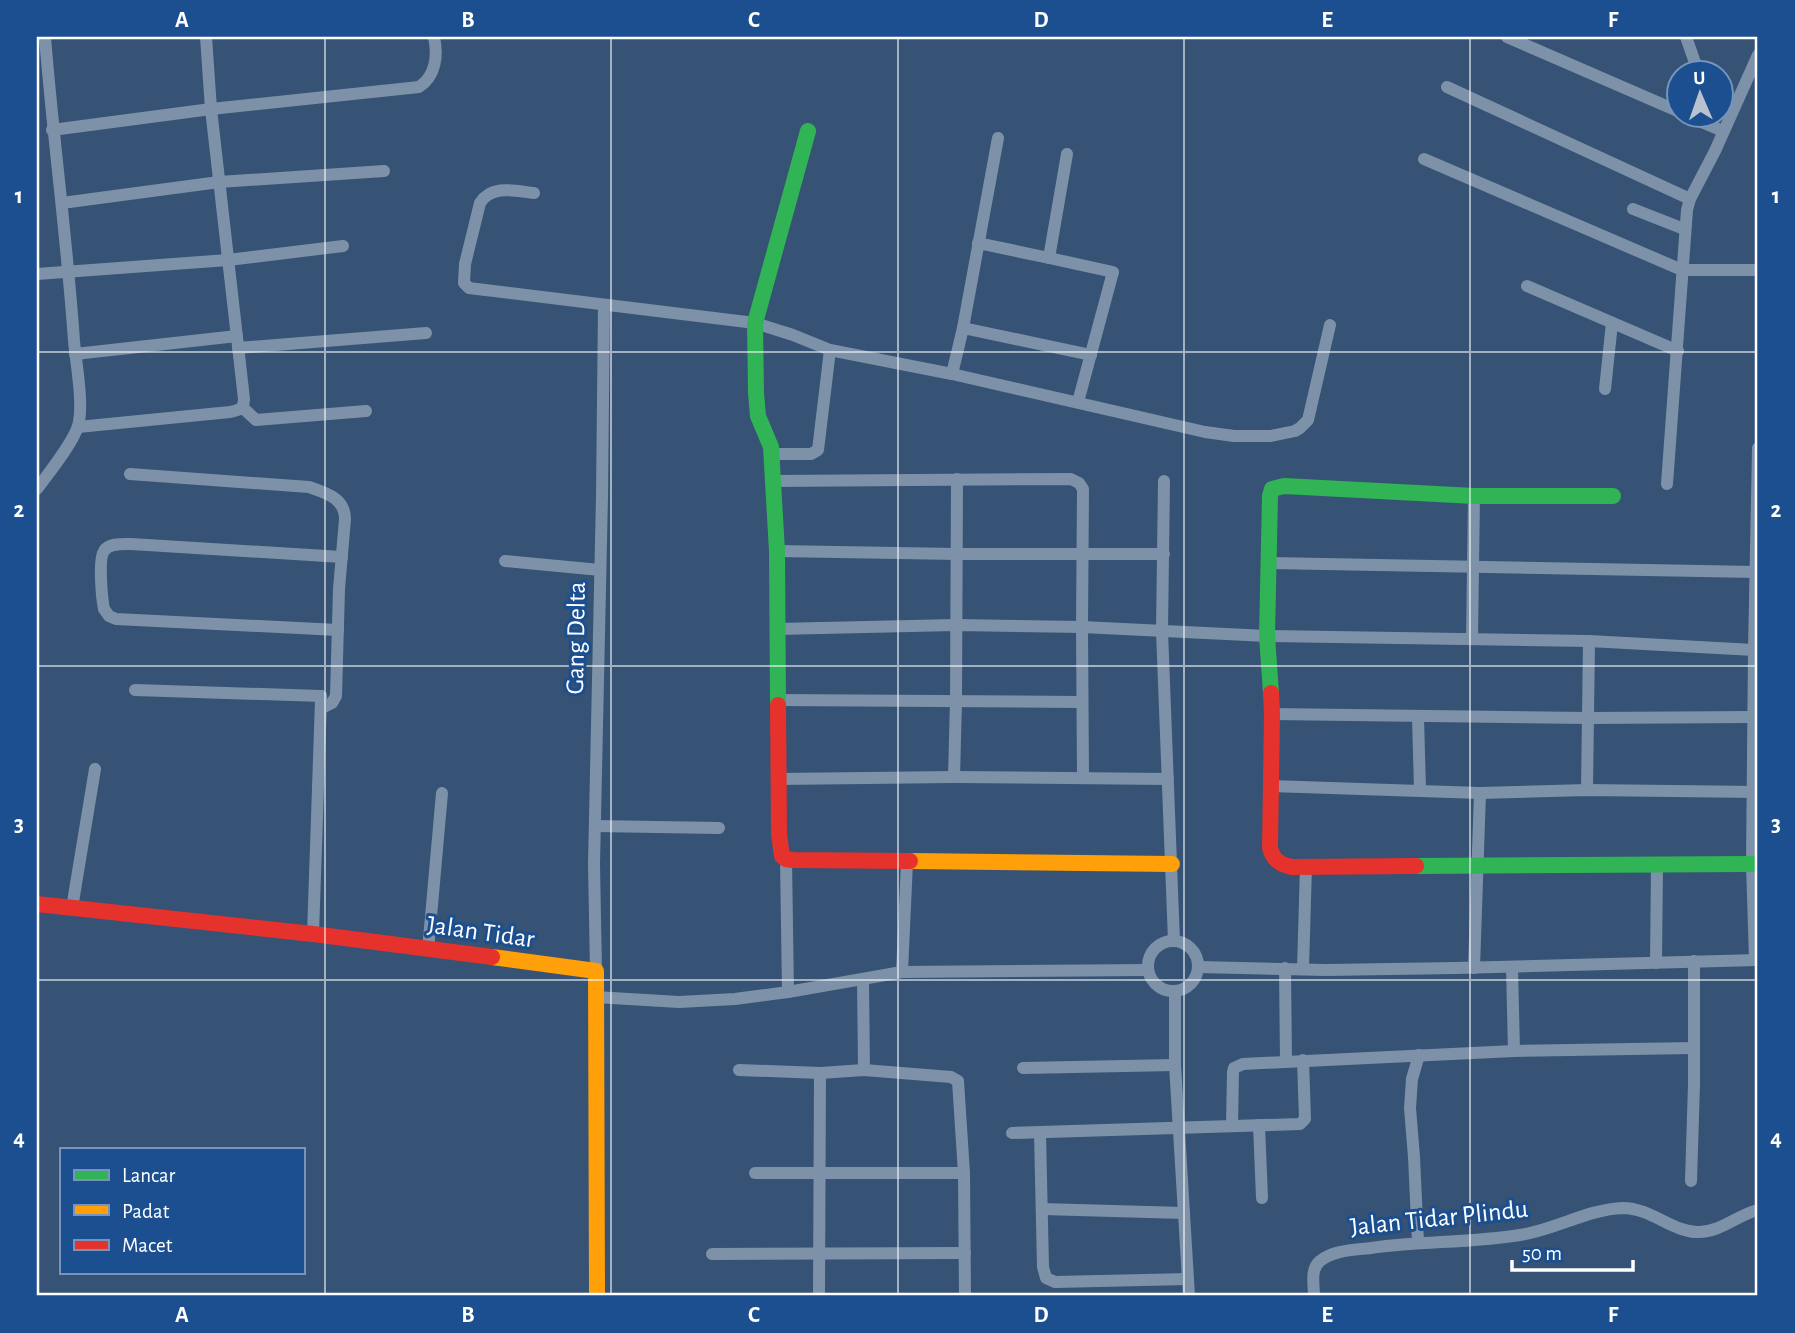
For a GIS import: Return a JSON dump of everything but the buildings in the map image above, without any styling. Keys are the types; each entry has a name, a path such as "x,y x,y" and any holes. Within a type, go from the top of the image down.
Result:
{"street":[{"path":"37,489 78,427 80,405 45,37"},
{"path":"206,37 211,109 244,399 242,407"},
{"path":"52,130 211,109 419,87 432,75 435,65 434,37"},
{"path":"1507,37 1666,106"},
{"path":"1686,37 1694,60"},
{"path":"1736,93 1758,55"},
{"path":"1447,87 1690,199"},
{"path":"1667,484 1678,351 1684,229 1690,199 1715,130"},
{"path":"808,131 755,323 758,416 772,454 777,551 778,779 782,856 786,859 907,862 1172,864"},
{"path":"952,374 998,138"},
{"path":"1049,258 1067,154"},
{"path":"1424,159 1682,270 1758,270"},
{"path":"62,203 219,182 384,171"},
{"path":"534,193 499,190 484,197 465,264 463,278 469,289 755,323 830,350 952,374 1215,434 1258,437 1300,428 1308,420 1330,325"},
{"path":"1633,209 1684,229"},
{"path":"978,243 1113,272 1078,402"},
{"path":"37,274 228,260 343,246"},
{"path":"1527,286 1678,351"},
{"name":"Gang Delta","path":"596,971 595,826 604,305"},
{"path":"1605,389 1612,323"},
{"path":"963,328 1091,355"},
{"path":"75,354 238,342 426,333"},
{"path":"772,454 811,454 818,450 830,350"},
{"path":"242,407 256,420 366,411"},
{"path":"78,427 230,412 242,407"},
{"path":"1199,967 1474,968 1756,960 1752,864 1756,792 1754,650 1758,448"},
{"path":"130,474 309,487 332,495 344,507 336,696 332,703 322,708 321,696"},
{"path":"954,778 957,701 957,479"},
{"path":"772,481 1077,481 1083,489 1083,778"},
{"path":"1164,481 1162,631 1174,941"},
{"path":"1613,496 1474,496 1278,486 1272,489 1267,636 1272,714 1270,848 1273,857 1280,864 1292,867 1752,864"},
{"path":"1472,639 1474,496"},
{"path":"338,630 116,619 109,616 104,609 101,558 105,550 112,545 131,544 342,557"},
{"path":"777,551 1164,554"},
{"path":"505,561 600,570"},
{"path":"1270,563 1755,572"},
{"path":"776,629 956,625 1082,627 1267,636 1589,641 1754,650"},
{"path":"1587,790 1589,641"},
{"path":"135,690 321,696"},
{"path":"313,934 321,696"},
{"path":"777,700 1082,702"},
{"path":"1272,714 1754,717"},
{"path":"1418,717 1420,790"},
{"path":"72,908 95,769"},
{"path":"778,779 1168,779"},
{"path":"1271,786 1480,793 1587,790 1756,792"},
{"path":"428,950 442,793"},
{"path":"1474,968 1480,793"},
{"path":"595,826 719,828"},
{"path":"786,859 788,992"},
{"path":"902,972 907,862"},
{"path":"1656,962 1657,865"},
{"path":"1303,969 1306,866"},
{"name":"Jalan Tidar","path":"37,904 313,934 596,971"},
{"path":"1174,941 1187,944 1192,949 1199,967 1189,986 1175,991 1157,986 1148,970 1148,961 1157,946 1174,941"},
{"path":"1692,1181 1694,961"},
{"path":"1512,967 1514,1051"},
{"path":"1285,968 1286,1061"},
{"path":"595,997 679,1002 736,999 902,972 1148,970"},
{"path":"596,971 597,1296"},
{"path":"863,979 864,1070"},
{"path":"1175,991 1175,1065 1189,1296"},
{"path":"1232,1126 1234,1068 1251,1063 1514,1051 1694,1048"},
{"path":"1418,1243 1410,1108 1412,1079 1419,1055"},
{"path":"1012,1133 1300,1124 1304,1121 1303,1060"},
{"path":"1023,1068 1175,1065"},
{"path":"739,1070 820,1073 864,1070 951,1077 958,1081 964,1173 965,1296"},
{"path":"819,1296 820,1073"},
{"path":"1259,1125 1262,1198"},
{"path":"1040,1133 1043,1267 1049,1281 1188,1279"},
{"path":"755,1173 964,1173"},
{"name":"Jalan Tidar Plindu","path":"1314,1296 1314,1268 1322,1259 1342,1252 1521,1235 1602,1211 1625,1208 1646,1212 1685,1230 1701,1233 1716,1230 1758,1210"},
{"path":"1042,1209 1184,1213"},
{"path":"712,1254 965,1253"}],"traffic: fast":[{"path":"778,705 777,551 771,447 758,416 755,323 808,131"},
{"path":"1271,693 1267,636 1272,489 1284,486 1474,496 1613,496"},
{"path":"1416,866 1752,864"}],"traffic: slow":[{"path":"910,861 1172,864"},
{"path":"492,957 596,971 597,1296"}],"traffic: jam":[{"path":"1271,693 1270,848 1275,859 1292,867 1416,866"},
{"path":"778,705 779,834 782,856 793,860 910,861"},
{"path":"37,904 313,934 492,957"}]}
